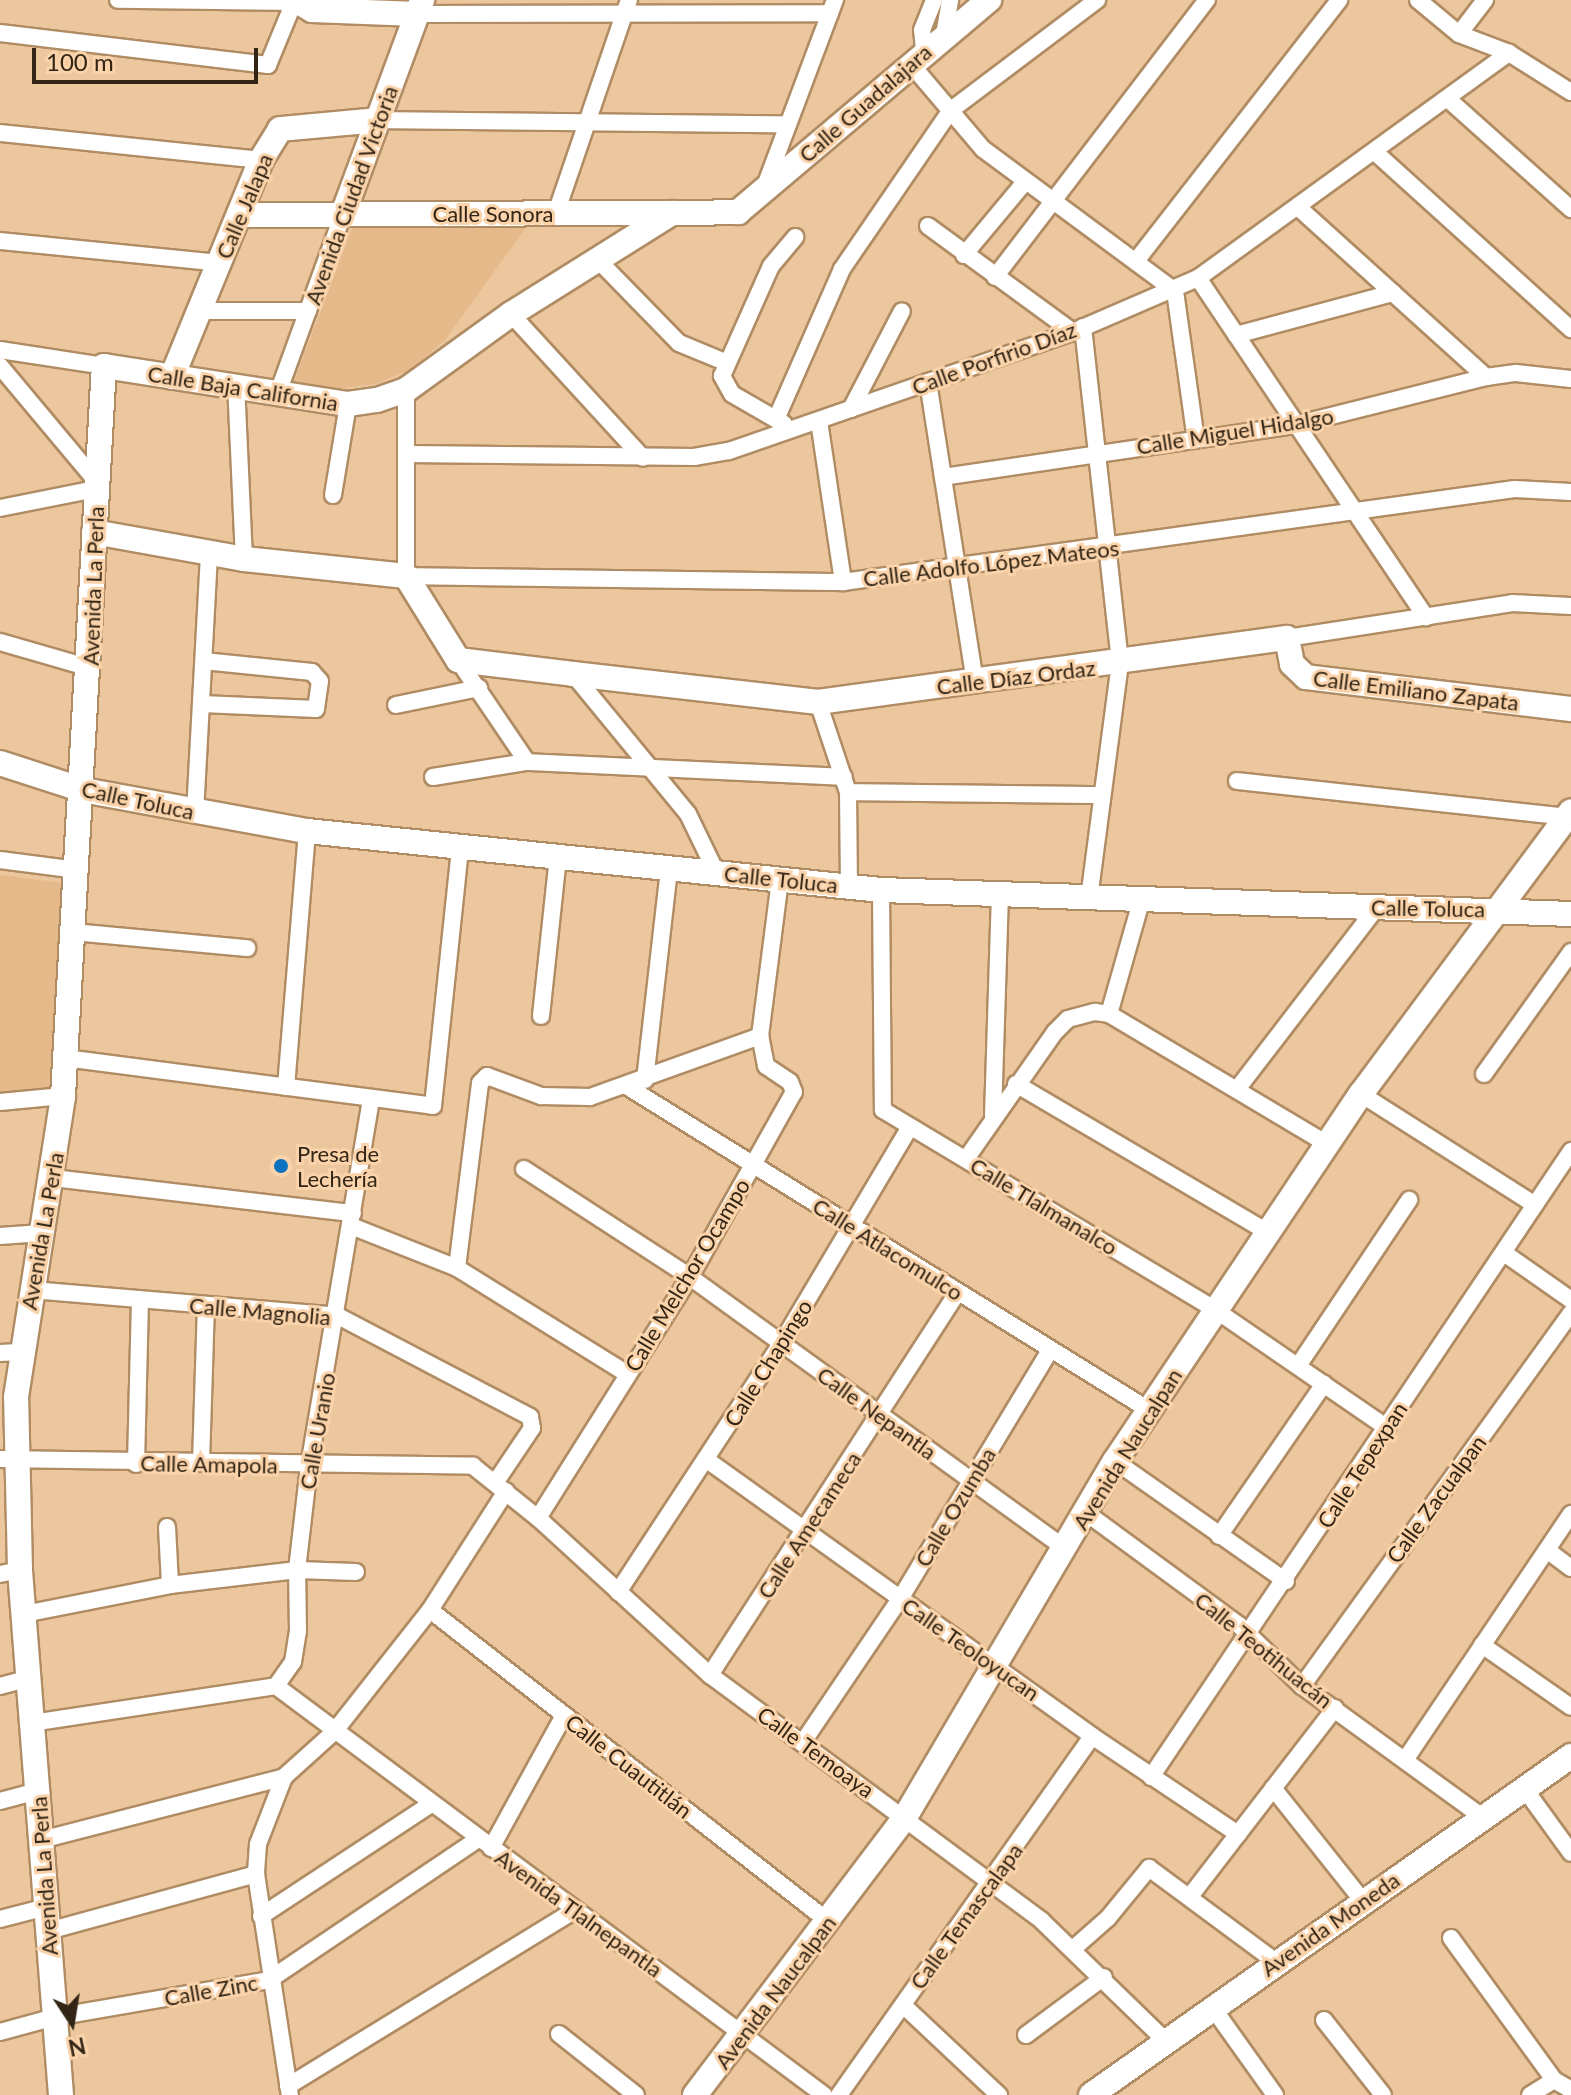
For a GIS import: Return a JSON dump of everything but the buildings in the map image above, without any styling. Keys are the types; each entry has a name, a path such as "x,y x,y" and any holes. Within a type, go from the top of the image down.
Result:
{"main road":[{"name":"Calle Guadalajara","path":"746,210 763,191 917,57 989,0"},
{"path":"295,1 312,10 420,7"},
{"name":"Avenida Ciudad Victoria","path":"343,214 420,7"},
{"name":"Calle Jalapa","path":"172,377 261,160 280,129 378,120"},
{"name":"Calle Sonora","path":"239,215 746,210"},
{"name":"Calle Baja California","path":"104,366 236,383 348,404 406,390 511,314 672,213"},
{"name":"Avenida La Perla","path":"61,2095 24,1614 10,1572 10,1353 31,1290 53,1178 63,1096 90,668 104,366"},
{"name":"Calle Adolfo López Mateos","path":"94,532 244,559 406,576"},
{"path":"406,576 458,660"},
{"name":"Calle Díaz Ordaz","path":"458,660 818,702 975,683 1287,638"},
{"name":"Calle Emiliano Zapata","path":"1287,638 1292,664 1306,677 1571,709"},
{"name":"Calle Toluca","path":"0,763 83,790 195,813 307,831 881,890 1141,902 1496,909 1571,914"},
{"name":"Avenida Naucalpan","path":"695,2095 829,1922 905,1817 998,1668 1115,1461 1361,1094 1569,814"},
{"name":"Avenida Moneda","path":"1091,2095 1571,1756"}],"street":[{"path":"0,33 268,65 295,1 118,0"},
{"path":"934,0 922,30 917,57 951,110 983,149 1050,203 1175,291 1196,440"},
{"path":"944,35 950,0"},
{"path":"777,417 842,269 951,110 1097,0"},
{"path":"995,277 1207,0"},
{"path":"1136,261 1339,0"},
{"path":"1418,0 1459,34 1509,53 1571,92"},
{"path":"1459,34 1485,0"},
{"path":"556,213 627,6"},
{"path":"420,7 832,6 763,191"},
{"name":"Calle Porfirio Díaz","path":"407,454 643,458 729,451 1078,329 1175,291 1198,278 1300,209 1509,53"},
{"path":"1449,100 1571,209"},
{"path":"378,120 788,124"},
{"path":"0,133 261,160"},
{"path":"1376,153 1571,329"},
{"path":"964,255 1024,183"},
{"path":"1300,209 1486,377"},
{"name":"Avenida Ciudad Victoria","path":"279,390 343,214"},
{"path":"928,226 995,277 1078,329 1100,452 1120,663 1089,900"},
{"path":"791,430 777,417 732,394 722,376 725,362 771,266 795,237"},
{"path":"0,241 219,263"},
{"path":"597,259 671,337 725,362"},
{"path":"1198,278 1353,513 1426,617"},
{"path":"1236,335 1393,293"},
{"path":"199,311 308,311"},
{"path":"851,409 902,311"},
{"path":"511,314 643,458"},
{"name":"Calle Baja California","path":"0,350 104,366"},
{"path":"0,366 6,381 97,485 0,508"},
{"name":"Calle Miguel Hidalgo","path":"943,477 1295,425 1486,377 1516,373 1571,379"},
{"path":"928,382 975,683"},
{"path":"236,383 244,559"},
{"path":"406,390 406,576"},
{"path":"333,495 348,404"},
{"path":"819,421 843,582"},
{"name":"Calle Adolfo López Mateos","path":"406,576 843,582 1515,489 1571,492"},
{"path":"195,813 209,554"},
{"name":"Calle Díaz Ordaz","path":"1287,638 1512,603 1571,606"},
{"path":"0,642 90,668"},
{"path":"458,660 527,762"},
{"path":"202,704 316,709 320,681 312,672 204,661"},
{"path":"573,674 688,814 716,872"},
{"path":"396,705 479,688"},
{"path":"818,702 846,784 849,886"},
{"path":"433,777 527,762 846,784 1102,795"},
{"path":"1237,781 1569,814"},
{"path":"286,1087 307,831"},
{"path":"65,1058 433,1106 460,849"},
{"path":"541,1016 558,858"},
{"path":"0,860 77,870"},
{"path":"645,1080 669,868"},
{"path":"457,1268 482,1079 500,1077 521,1091 563,1099 628,1087 760,1036 780,880"},
{"name":"Calle Tlalmanalco","path":"881,890 880,1099 883,1110 1217,1311 1387,1428"},
{"path":"993,1118 1000,895"},
{"path":"1109,1014 1141,902"},
{"path":"1238,1088 1377,907"},
{"path":"73,932 247,948"},
{"path":"1484,1074 1571,952"},
{"path":"966,1159 1016,1084 1068,1019 1080,1013 1109,1014 1238,1088 1327,1144"},
{"name":"Calle Melchor Ocampo","path":"538,1518 690,1277 754,1166 794,1086 766,1066 760,1036"},
{"path":"1016,1084 1267,1232"},
{"name":"Calle Atlacomulco","path":"628,1087 1149,1410"},
{"path":"1361,1094 1535,1205"},
{"path":"0,1102 63,1096"},
{"name":"Calle Uranio","path":"276,1686 293,1662 296,1647 297,1570 309,1466 338,1316 371,1099"},
{"name":"Calle Chapingo","path":"618,1592 781,1344 909,1128"},
{"name":"Calle Tepexpan","path":"1151,1777 1286,1581 1571,1151"},
{"name":"Calle Nepantla","path":"524,1169 690,1277 1064,1548"},
{"path":"53,1178 352,1219 457,1268 627,1374"},
{"path":"1298,1366 1409,1200"},
{"path":"0,1236 42,1233"},
{"path":"1504,1253 1571,1300"},
{"name":"Calle Magnolia","path":"31,1290 338,1316 530,1417 532,1428 500,1487"},
{"name":"Calle Amecameca","path":"710,1675 958,1292"},
{"path":"136,1464 140,1300"},
{"path":"201,1463 206,1306"},
{"name":"Calle Zacualpan","path":"1302,1686 1571,1313"},
{"name":"Calle Ozumba","path":"803,1742 900,1599 1050,1350"},
{"path":"1219,1536 1324,1384"},
{"name":"Calle Amapola","path":"8,1460 309,1466 466,1464"},
{"name":"Calle Teoloyucan","path":"707,1460 1092,1736 1238,1834"},
{"path":"1115,1461 1286,1581"},
{"name":"Calle Temoaya","path":"466,1464 538,1518 710,1675 905,1817 1074,1948 1166,2041"},
{"path":"500,1487 430,1610 334,1732 284,1777 258,1844 256,1874 269,1980 289,2090 575,1910"},
{"name":"Calle Teotihuacán","path":"1085,1512 1248,1635 1302,1686 1482,1817"},
{"path":"1405,1760 1571,1514"},
{"path":"167,1527 170,1585"},
{"path":"1547,1550 1571,1568"},
{"path":"24,1614 170,1585 297,1570 356,1572"},
{"name":"Calle Cuautitlán","path":"430,1610 829,1922"},
{"path":"1482,1645 1571,1707"},
{"path":"0,1686 29,1678"},
{"path":"32,1723 276,1686 334,1732"},
{"path":"1191,1895 1335,1708"},
{"path":"484,1843 564,1715"},
{"name":"Avenida Tlalnepantla","path":"334,1732 824,2095"},
{"name":"Calle Temascalapa","path":"839,2095 1092,1736"},
{"path":"41,1840 284,1777"},
{"path":"1273,1788 1363,1901"},
{"path":"1524,1788 1571,1853"},
{"path":"0,1801 37,1791"},
{"path":"261,1916 431,1804"},
{"name":"Calle Zinc","path":"0,2032 55,2017 269,1980 484,1843"},
{"path":"1074,1948 1108,1918 1149,1868 1191,1895 1276,1962"},
{"path":"0,1919 47,1919 256,1874"},
{"path":"1451,1938 1554,2080 1571,2090"},
{"path":"1026,2035 1104,1977"},
{"path":"903,2005 999,2095"},
{"path":"1213,2008 1275,2095"},
{"path":"1324,2020 1383,2095"},
{"path":"559,2034 636,2095"},
{"path":"1530,2095 1554,2080"}],"shaded area":[{"path":"355,220 527,226 445,340 408,371 375,384 329,390 294,382"},
{"path":"0,875 64,883 51,1090 0,1095"}],"place":[{"name":"Presa de Lechería","path":"281,1166"}]}
